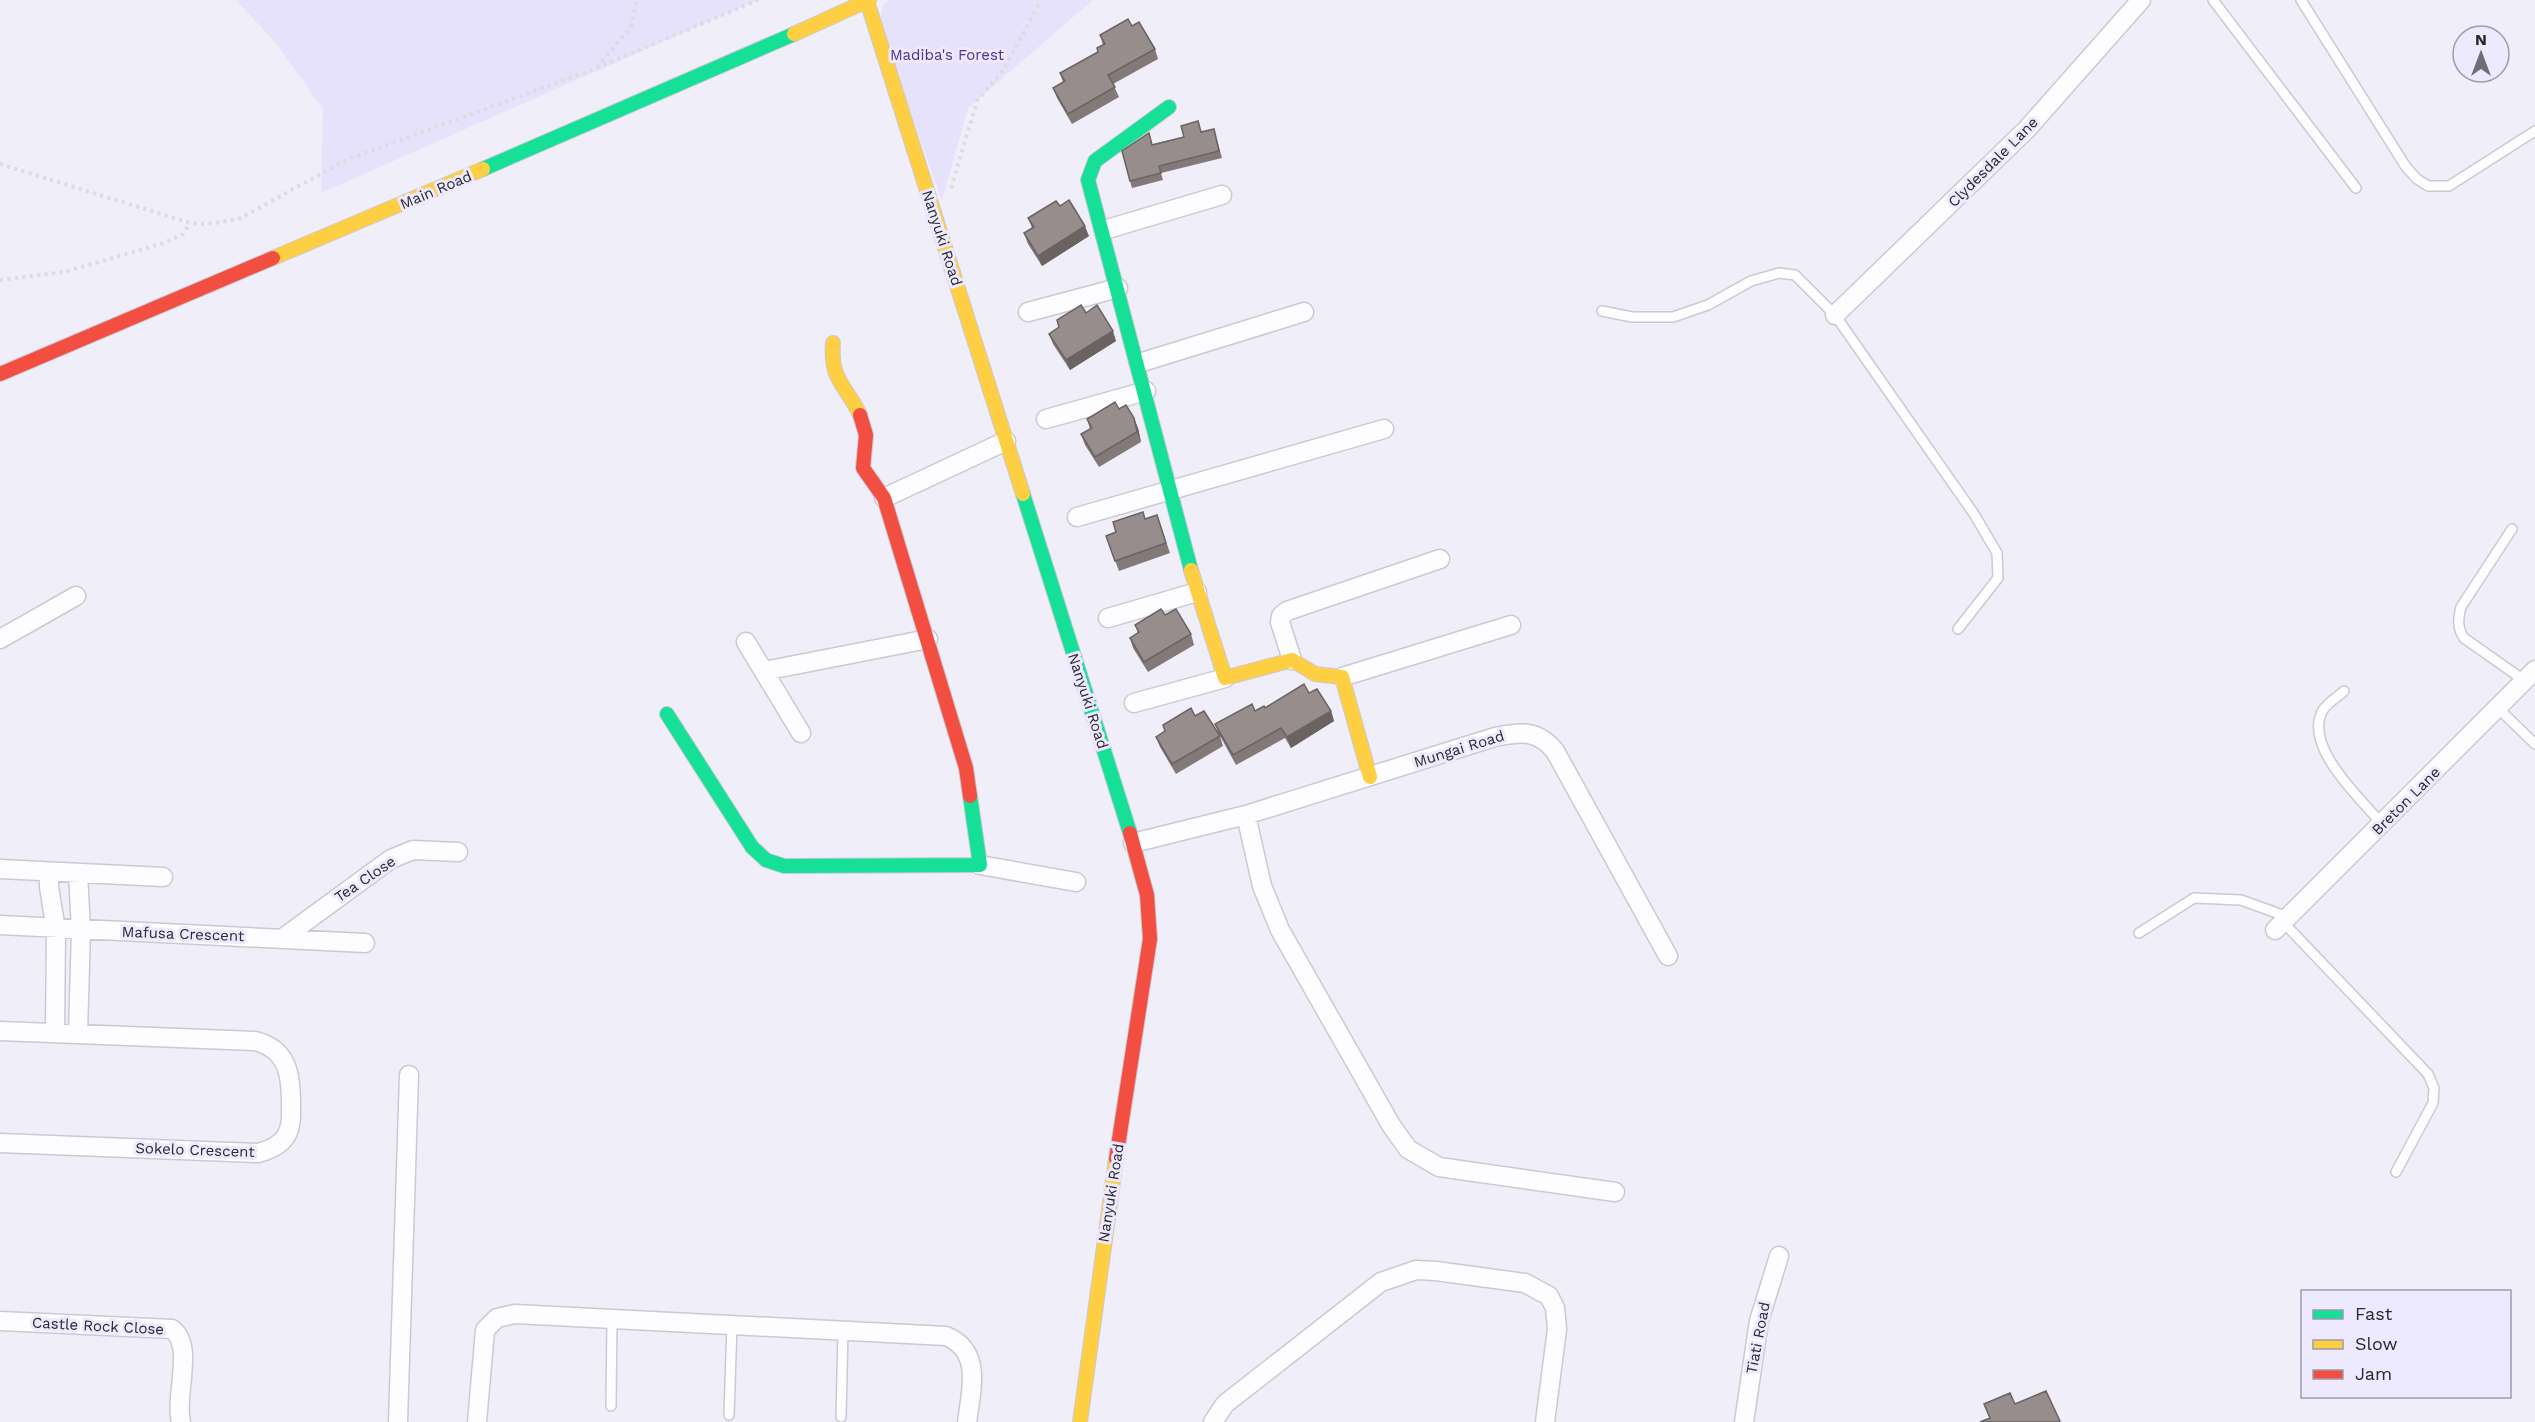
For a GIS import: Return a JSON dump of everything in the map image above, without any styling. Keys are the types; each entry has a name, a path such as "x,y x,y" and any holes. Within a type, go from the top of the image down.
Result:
{"street":[{"name":"Main Road","path":"0,374 649,99 868,0"},
{"name":"Nanyuki Road","path":"868,0 1133,843 1147,896 1150,939 1099,1269 1080,1422"},
{"name":"Clydesdale Lane","path":"1835,315 2026,129 2140,0"},
{"path":"1169,107 1091,165 1088,180 1104,230 1139,363 1169,491 1197,592 1225,678"},
{"path":"1104,230 1222,195"},
{"path":"1028,312 1118,288"},
{"path":"1139,363 1304,312"},
{"path":"833,343 831,356 836,381 864,423 867,441 863,468 884,498 969,781 980,865"},
{"path":"1046,419 1146,391"},
{"path":"1077,517 1384,429"},
{"path":"884,498 1006,441"},
{"path":"1440,559 1287,611 1281,616 1280,622 1292,660 1315,674 1341,677 1511,625"},
{"path":"1108,618 1197,592"},
{"path":"0,639 76,596"},
{"path":"764,671 928,639"},
{"path":"746,642 801,733"},
{"path":"1134,703 1292,660"},
{"name":"Breton Lane","path":"2282,923 2532,674"},
{"path":"1341,677 1371,777"},
{"path":"668,714 753,847 766,860 784,866 980,865 1076,882"},
{"name":"Mungai Road","path":"1133,843 1246,815 1495,737 1526,732 1538,735 1555,751 1668,956"},
{"path":"1246,815 1262,886 1280,930 1391,1125 1408,1149 1439,1167 1615,1192"},
{"name":"Tea Close","path":"283,938 390,859 413,850 458,852"},
{"path":"0,869 163,877"},
{"path":"49,872 48,887 56,930 55,1033"},
{"path":"78,873 81,930 78,1034"},
{"name":"Mafusa Crescent","path":"0,925 56,930 365,943"},
{"name":"Sokelo Crescent","path":"0,1031 255,1041 267,1044 282,1057 291,1078 291,1122 288,1133 281,1143 258,1153 0,1143"},
{"path":"398,1422 409,1075"},
{"name":"Tiati Road","path":"1744,1422 1759,1321 1779,1256"},
{"path":"1213,1422 1225,1404 1382,1282 1416,1270 1525,1283 1549,1296 1555,1308 1557,1329 1545,1422"},
{"path":"477,1422 484,1330 497,1318 515,1314 937,1335 956,1340 967,1351 972,1369 967,1422"},
{"name":"Castle Rock Close","path":"0,1321 172,1329 182,1342 179,1406 182,1422"}],"lane":[{"path":"2213,0 2356,188"},
{"path":"2301,0 2406,167 2417,179 2428,186 2449,186 2535,131"},
{"path":"1602,311 1632,317 1673,317 1708,305 1751,281 1779,273 1795,275 1835,315 1974,514 1997,553 1998,578 1958,629"},
{"path":"2511,530 2461,607 2458,621 2459,631 2464,638 2532,674"},
{"path":"2344,691 2324,707 2320,716 2322,746 2329,761 2382,824"},
{"path":"2499,709 2535,744"},
{"path":"2139,933 2194,898 2241,900 2282,923 2416,1060 2431,1081 2434,1088 2433,1103 2396,1172"},
{"path":"611,1406 612,1318"},
{"path":"729,1415 732,1324"},
{"path":"841,1417 843,1330"}],"path":[{"path":"594,69 631,27 637,0"},
{"path":"0,164 190,223 207,225 241,218 346,160 594,69 758,0"},
{"path":"949,197 977,101 1004,69 1041,0"},
{"path":"0,280 64,272 164,243 183,234 190,223"}],"green space":[{"path":"236,0 757,0 321,193 323,109 276,43"},
{"name":"Madiba's Forest","path":"888,0 1093,0 968,108 942,201 879,24 883,5"}],"building":[{"path":"1128,19 1132,26 1139,22 1155,49 1108,75 1115,87 1068,114 1053,88 1065,81 1060,73 1098,52 1097,48 1105,44 1100,35"},
{"path":"1198,121 1201,132 1214,129 1219,151 1159,166 1161,173 1130,181 1122,151 1149,133 1152,145 1184,137 1181,126"},
{"path":"1069,200 1085,226 1038,256 1024,233 1034,227 1028,218 1056,201 1060,206"},
{"path":"1081,305 1086,313 1097,305 1113,331 1066,360 1049,334 1059,327 1057,320"},
{"path":"1115,402 1119,409 1126,405 1134,418 1137,432 1095,457 1081,434 1092,428 1087,419"},
{"path":"1143,512 1145,519 1157,515 1166,543 1115,561 1106,536 1116,532 1113,522"},
{"path":"1161,609 1165,615 1176,609 1191,634 1144,662 1130,638 1139,632 1135,625"},
{"path":"1304,684 1309,693 1317,689 1331,711 1287,737 1281,728 1233,755 1215,724 1252,704 1255,711 1264,706 1265,708"},
{"path":"1191,708 1195,716 1204,711 1220,736 1172,764 1156,737 1165,731 1163,725"},
{"path":"2046,1391 2060,1421 1980,1422 1990,1418 1984,1404 2010,1393 2015,1404"}],"traffic: fast":[{"path":"483,169 794,34"},
{"path":"1169,107 1095,161 1088,180 1191,570"},
{"path":"1023,494 1130,833"},
{"path":"667,714 752,847 766,860 784,866 980,865 970,796"}],"traffic: slow":[{"path":"794,34 869,0"},
{"path":"867,1 1023,494"},
{"path":"273,258 483,169"},
{"path":"833,343 834,366 837,375 860,415"},
{"path":"1191,570 1225,678 1292,660 1315,674 1342,677 1370,777"},
{"path":"1080,1422 1116,1159"}],"traffic: jam":[{"path":"0,374 273,258"},
{"path":"860,415 866,435 863,468 884,498 966,768 970,796"},
{"path":"1116,1159 1150,939 1147,895 1130,833"}]}
